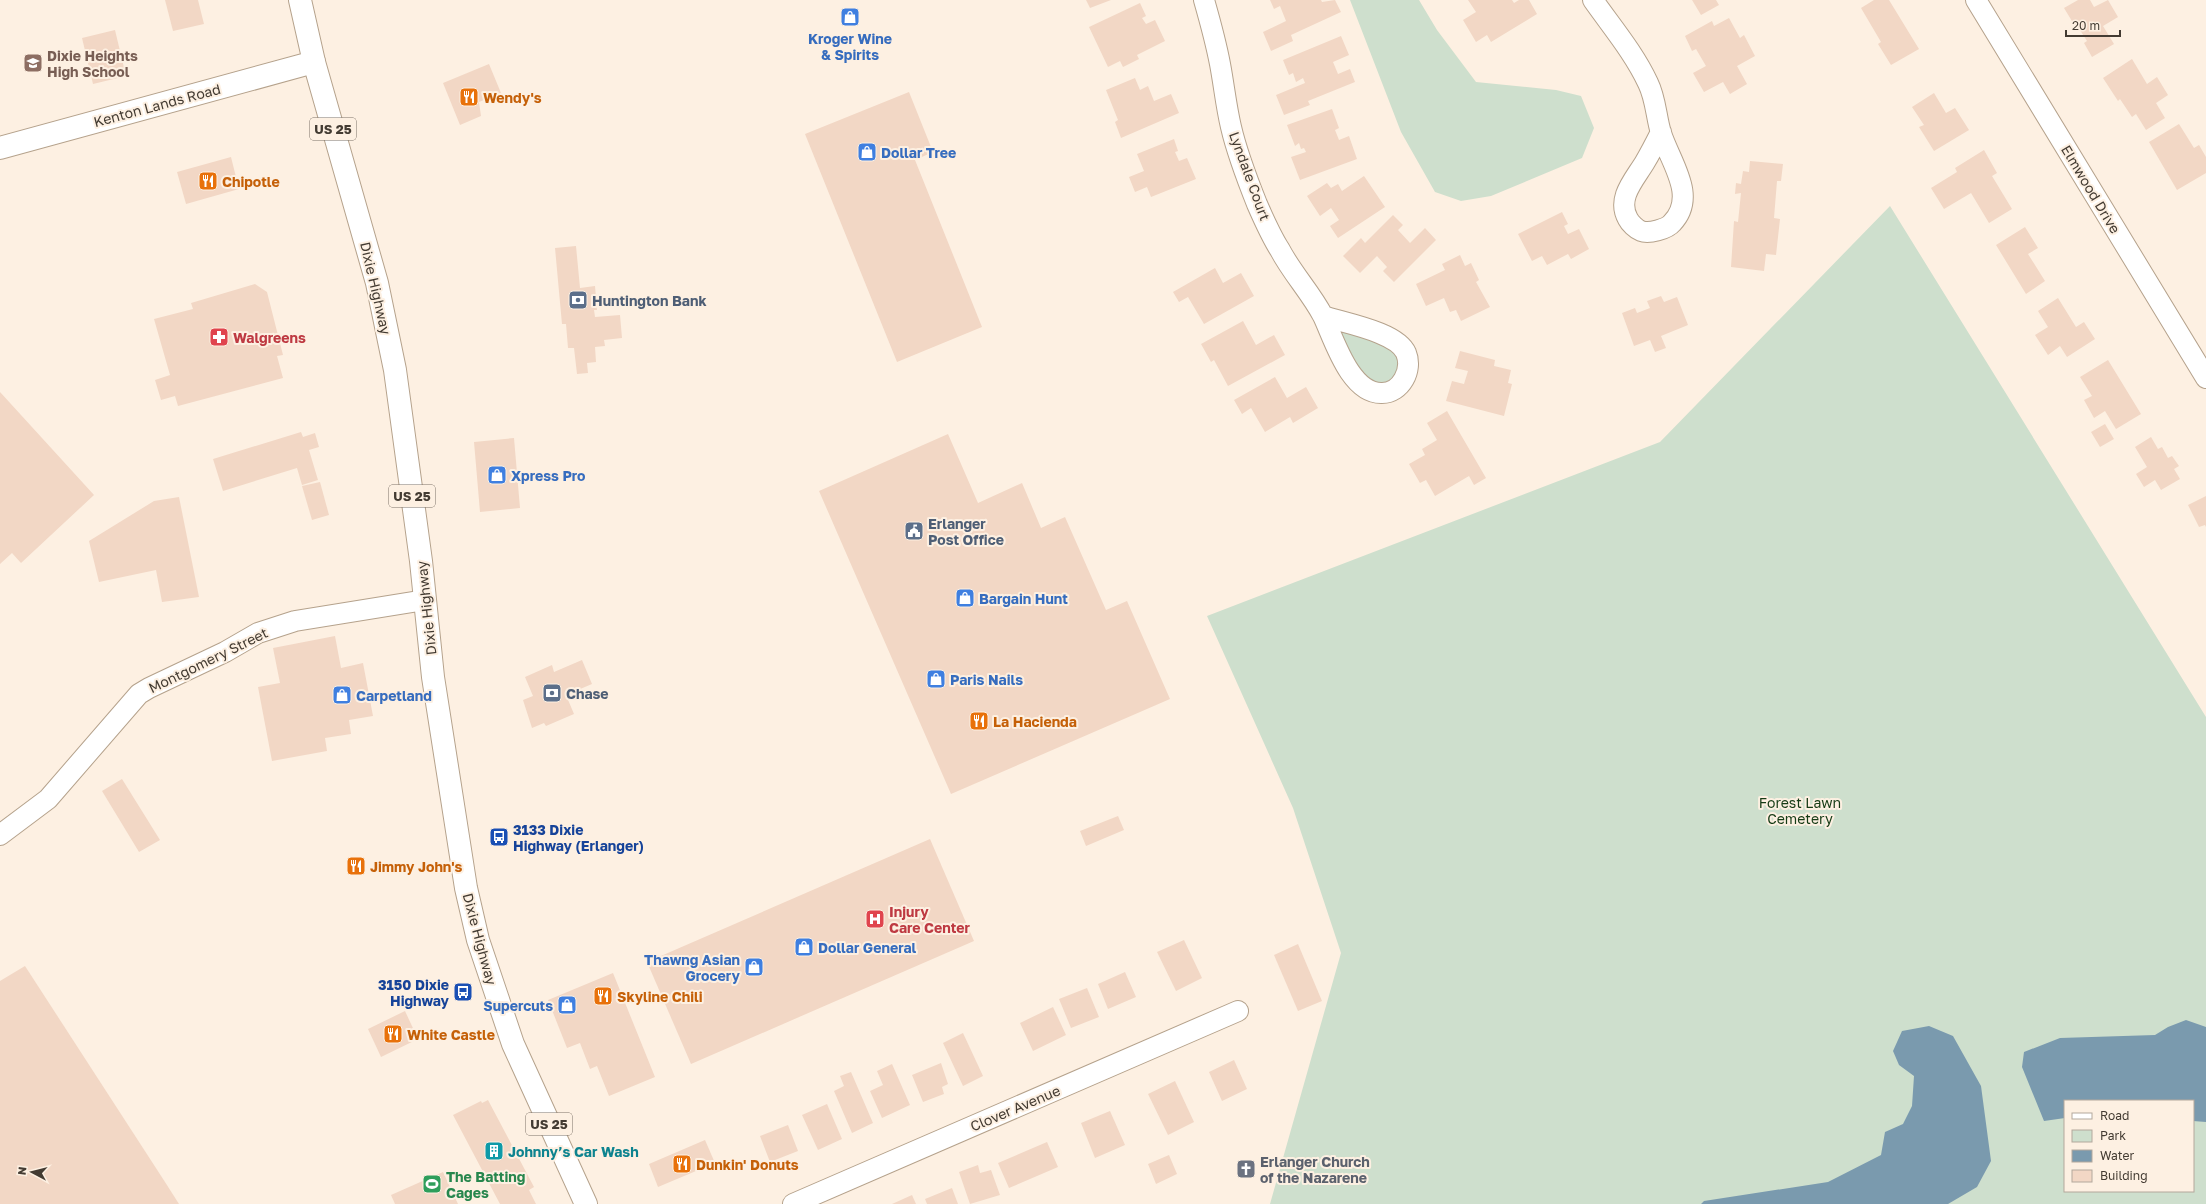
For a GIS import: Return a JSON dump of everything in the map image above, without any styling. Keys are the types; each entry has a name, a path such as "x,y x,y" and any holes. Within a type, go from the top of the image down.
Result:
{"main road":[{"name":"Dixie Highway","path":"300,0 314,62 377,283 399,392 441,729 466,888 478,940 513,1044 586,1204"},
{"name":"Kenton Lands Road","path":"0,148 314,62"}],"street":[{"name":"Lyndale Court","path":"1204,0 1213,34 1231,127 1241,162 1258,205 1280,251 1323,316"},
{"path":"1593,0 1634,57 1648,84 1655,101 1661,132"},
{"name":"Elmwood Drive","path":"1976,0 2206,378"},
{"name":"Montgomery Street","path":"0,835 48,798 139,694 148,688 226,652 258,633 295,621 425,600"},
{"name":"Clover Avenue","path":"793,1204 1238,1011"}],"green space":[{"path":"1350,0 1419,0 1437,30 1476,82 1556,90 1581,96 1594,128 1582,158 1491,196 1461,201 1435,192 1401,132"},
{"name":"Forest Lawn Cemetery","path":"1890,206 2206,717 2206,1204 1270,1204 1341,953 1293,808 1207,616 1660,442"},
{"path":"1333,326 1387,344 1398,355 1399,373 1387,383 1365,382"}],"water":[{"path":"2186,1020 2206,1027 2206,1122 2194,1121 2194,1100 2064,1100 2064,1118 2044,1121 2022,1067 2024,1052 2060,1038 2155,1035 2168,1027"},
{"path":"1929,1026 1953,1036 1981,1086 1991,1161 1977,1187 1948,1204 1701,1204 1704,1201 1828,1182 1881,1155 1885,1132 1903,1124 1912,1106 1914,1076 1899,1065 1893,1051 1902,1031"}],"building":[{"path":"165,0 198,0 204,24 173,31"},
{"path":"1086,0 1111,0 1090,8"},
{"path":"1270,0 1321,0 1322,2 1335,0 1341,12 1291,35 1293,41 1271,51 1263,32 1286,21 1280,6 1274,9"},
{"path":"1468,0 1512,0 1514,3 1519,0 1529,0 1537,14 1491,42 1487,35 1476,42 1463,20 1476,12"},
{"path":"1692,0 1716,0 1719,5 1701,15"},
{"path":"1874,0 1889,0 1919,49 1891,65 1878,44 1881,42 1861,8"},
{"path":"2078,0 2090,0 2094,7 2108,0 2118,17 2103,26 2114,44 2092,57 2084,43 2087,41 2080,30 2078,31 2064,8"},
{"path":"1140,3 1146,16 1142,18 1146,24 1155,20 1165,41 1137,55 1139,59 1123,67 1120,61 1108,67 1089,27"},
{"path":"1729,18 1740,38 1744,35 1755,56 1737,66 1747,84 1730,94 1723,82 1704,92 1693,73 1706,66 1696,49 1692,51 1685,36 1712,21 1714,26"},
{"path":"115,30 126,76 93,84 82,38"},
{"path":"1341,36 1349,55 1333,62 1338,74 1350,69 1355,82 1308,101 1310,105 1284,115 1276,95 1305,83 1303,78 1296,82 1293,73 1289,75 1283,60"},
{"path":"2132,59 2147,84 2157,77 2168,95 2156,103 2165,118 2146,130 2136,114 2132,117 2120,99 2118,101 2103,78"},
{"name":"Wendy's","path":"489,64 501,93 479,102 481,116 460,125 443,83"},
{"path":"1135,78 1140,90 1148,86 1154,101 1171,94 1179,113 1121,138 1115,122 1118,120 1106,90"},
{"path":"909,92 933,152 915,160 982,327 897,362 805,134"},
{"path":"1934,93 1946,113 1955,108 1969,130 1934,151 1919,127 1924,125 1912,107"},
{"path":"1332,109 1339,128 1335,130 1339,140 1349,136 1357,159 1300,180 1291,157 1306,152 1304,148 1301,149 1299,143 1295,146 1287,125"},
{"path":"2179,124 2194,148 2199,145 2206,157 2206,173 2177,190 2149,142"},
{"path":"1174,139 1178,151 1175,152 1179,161 1187,158 1196,179 1151,197 1147,187 1135,192 1129,177 1144,171 1137,154"},
{"path":"1984,150 1997,173 1992,176 2012,209 1989,223 1971,193 1944,209 1931,188 1957,172 1955,168"},
{"name":"Chipotle","path":"231,157 239,189 186,204 177,172"},
{"path":"1750,161 1783,164 1781,181 1777,181 1774,218 1780,219 1776,255 1766,254 1764,271 1731,267 1734,221 1738,222 1741,193 1735,194 1736,183 1741,184 1743,171 1749,172"},
{"path":"1364,176 1385,207 1338,238 1330,226 1339,220 1331,208 1320,216 1307,196 1327,183 1331,188 1338,184 1342,191"},
{"path":"1562,212 1568,224 1564,226 1568,234 1579,229 1589,249 1571,259 1568,254 1547,265 1542,256 1532,261 1518,234"},
{"path":"1393,215 1403,225 1398,230 1410,243 1425,228 1436,240 1394,282 1383,271 1387,267 1377,256 1360,273 1343,256 1361,238 1365,243"},
{"path":"2025,227 2038,248 2028,254 2045,281 2026,294 1996,245"},
{"name":"Huntington Bank","path":"576,246 580,288 595,286 597,310 594,310 595,317 620,315 622,338 604,340 605,346 595,347 596,362 587,363 588,373 577,374 574,348 568,348 566,324 562,324 555,248"},
{"path":"1460,255 1465,266 1471,263 1479,280 1476,282 1490,307 1461,321 1456,310 1450,312 1444,298 1426,306 1416,284 1445,270 1442,264"},
{"path":"1215,268 1223,283 1241,273 1254,296 1204,324 1188,297 1179,302 1173,292"},
{"name":"Walgreens","path":"255,284 267,292 283,355 277,356 283,378 178,406 175,396 161,400 155,380 170,375 154,319 193,309 191,303"},
{"path":"1661,296 1664,302 1677,297 1688,325 1661,336 1666,348 1655,352 1650,340 1634,346 1622,313 1635,308 1637,313 1650,308 1647,301"},
{"path":"2058,298 2076,327 2084,322 2095,339 2067,357 2060,346 2048,355 2035,335 2048,327 2038,311"},
{"path":"1243,321 1256,345 1274,335 1285,355 1228,386 1214,360 1211,362 1201,344"},
{"path":"1460,351 1495,360 1494,366 1511,370 1508,383 1512,384 1504,416 1446,401 1452,381 1464,384 1468,371 1455,368"},
{"path":"2108,360 2141,414 2116,429 2105,411 2094,418 2084,400 2092,396 2080,377"},
{"path":"1275,377 1287,398 1306,387 1318,408 1293,423 1290,417 1265,432 1251,408 1242,414 1234,400"},
{"path":"0,392 94,495 21,563 12,553 0,564"},
{"path":"1447,411 1486,478 1474,485 1469,476 1435,496 1426,480 1420,483 1409,464 1425,455 1422,449 1437,440 1427,423"},
{"path":"2105,424 2114,439 2100,447 2091,432"},
{"path":"301,432 303,437 315,433 319,447 309,450 318,480 302,485 297,468 223,491 213,459"},
{"path":"948,434 978,503 1022,483 1041,528 1065,517 1106,610 1127,601 1170,699 951,794 819,491"},
{"path":"2151,437 2158,449 2162,447 2168,458 2172,456 2179,466 2174,469 2180,479 2161,490 2155,480 2144,487 2136,474 2147,467 2135,447"},
{"name":"Xpress Pro","path":"514,438 520,508 480,512 474,442"},
{"path":"320,482 329,515 312,520 302,486"},
{"path":"2206,496 2206,527 2205,525 2199,527 2188,505"},
{"path":"179,497 199,597 162,602 156,570 99,582 89,541 154,501"},
{"path":"335,636 341,668 363,663 373,716 349,720 351,734 325,738 327,751 272,761 258,687 280,683 273,648"},
{"name":"Chase","path":"582,660 592,684 566,695 574,714 546,726 544,723 532,728 523,700 533,696 525,677 552,665 554,672"},
{"path":"122,779 160,840 139,852 102,791"},
{"path":"1118,816 1124,830 1086,846 1080,831"},
{"path":"930,839 974,941 691,1064 647,962"},
{"path":"1184,940 1202,978 1176,991 1157,952"},
{"path":"1298,944 1322,1001 1298,1011 1274,955"},
{"path":"25,966 179,1204 0,1204 0,981"},
{"path":"1125,972 1136,997 1108,1009 1098,984"},
{"path":"613,973 655,1077 609,1096 597,1066 590,1069 580,1043 567,1048 548,1000"},
{"path":"1087,988 1099,1017 1071,1028 1059,999"},
{"path":"1053,1007 1066,1035 1033,1051 1020,1023"},
{"name":"White Castle","path":"405,1011 418,1039 381,1057 368,1029"},
{"path":"963,1033 983,1076 963,1086 943,1043"},
{"path":"1234,1060 1247,1089 1222,1101 1209,1072"},
{"path":"941,1063 948,1084 942,1087 944,1094 923,1102 912,1075"},
{"path":"892,1064 910,1105 882,1118 870,1091 883,1085 877,1071"},
{"path":"851,1072 873,1123 852,1133 834,1091 844,1086 840,1076"},
{"path":"1175,1081 1194,1122 1168,1135 1148,1094"},
{"name":"Johnny’s Car Wash","path":"488,1100 534,1187 529,1190 536,1204 500,1204 453,1115 481,1101 482,1103"},
{"path":"827,1104 842,1139 818,1150 802,1115"},
{"path":"1110,1111 1125,1145 1095,1158 1081,1123"},
{"path":"788,1125 798,1151 770,1162 760,1136"},
{"name":"Dunkin' Donuts","path":"705,1140 715,1163 658,1187 649,1164"},
{"path":"1047,1142 1058,1167 1009,1188 998,1163"},
{"path":"1169,1155 1177,1174 1156,1184 1148,1164"},
{"path":"978,1165 980,1173 991,1170 1000,1195 970,1204 959,1172"},
{"name":"The Batting Cages","path":"443,1172 458,1204 395,1204 391,1195"},
{"path":"952,1188 958,1204 927,1204 925,1199"},
{"path":"912,1195 916,1204 892,1204"}],"place":[{"name":"Kroger Wine & Spirits","path":"850,17"},
{"name":"Dixie Heights High School","path":"33,63"},
{"name":"Wendy's","path":"469,97"},
{"name":"Dollar Tree","path":"867,152"},
{"name":"Chipotle","path":"208,181"},
{"name":"Huntington Bank","path":"578,300"},
{"name":"Walgreens","path":"219,337"},
{"name":"Xpress Pro","path":"497,475"},
{"name":"Erlanger Post Office","path":"914,531"},
{"name":"Bargain Hunt","path":"965,598"},
{"name":"Paris Nails","path":"936,679"},
{"name":"Chase","path":"552,693"},
{"name":"Carpetland","path":"342,695"},
{"name":"La Hacienda","path":"979,721"},
{"name":"3133 Dixie Highway (Erlanger)","path":"499,837"},
{"name":"Jimmy John's","path":"356,866"},
{"name":"Injury Care Center","path":"875,919"},
{"name":"Dollar General","path":"804,947"},
{"name":"Thawng Asian Grocery","path":"754,967"},
{"name":"3150 Dixie Highway","path":"463,992"},
{"name":"Skyline Chili","path":"603,996"},
{"name":"Supercuts","path":"567,1005"},
{"name":"White Castle","path":"393,1034"},
{"name":"Johnny’s Car Wash","path":"494,1151"},
{"name":"Dunkin' Donuts","path":"682,1164"},
{"name":"Erlanger Church of the Nazarene","path":"1246,1169"},
{"name":"The Batting Cages","path":"432,1184"}]}
